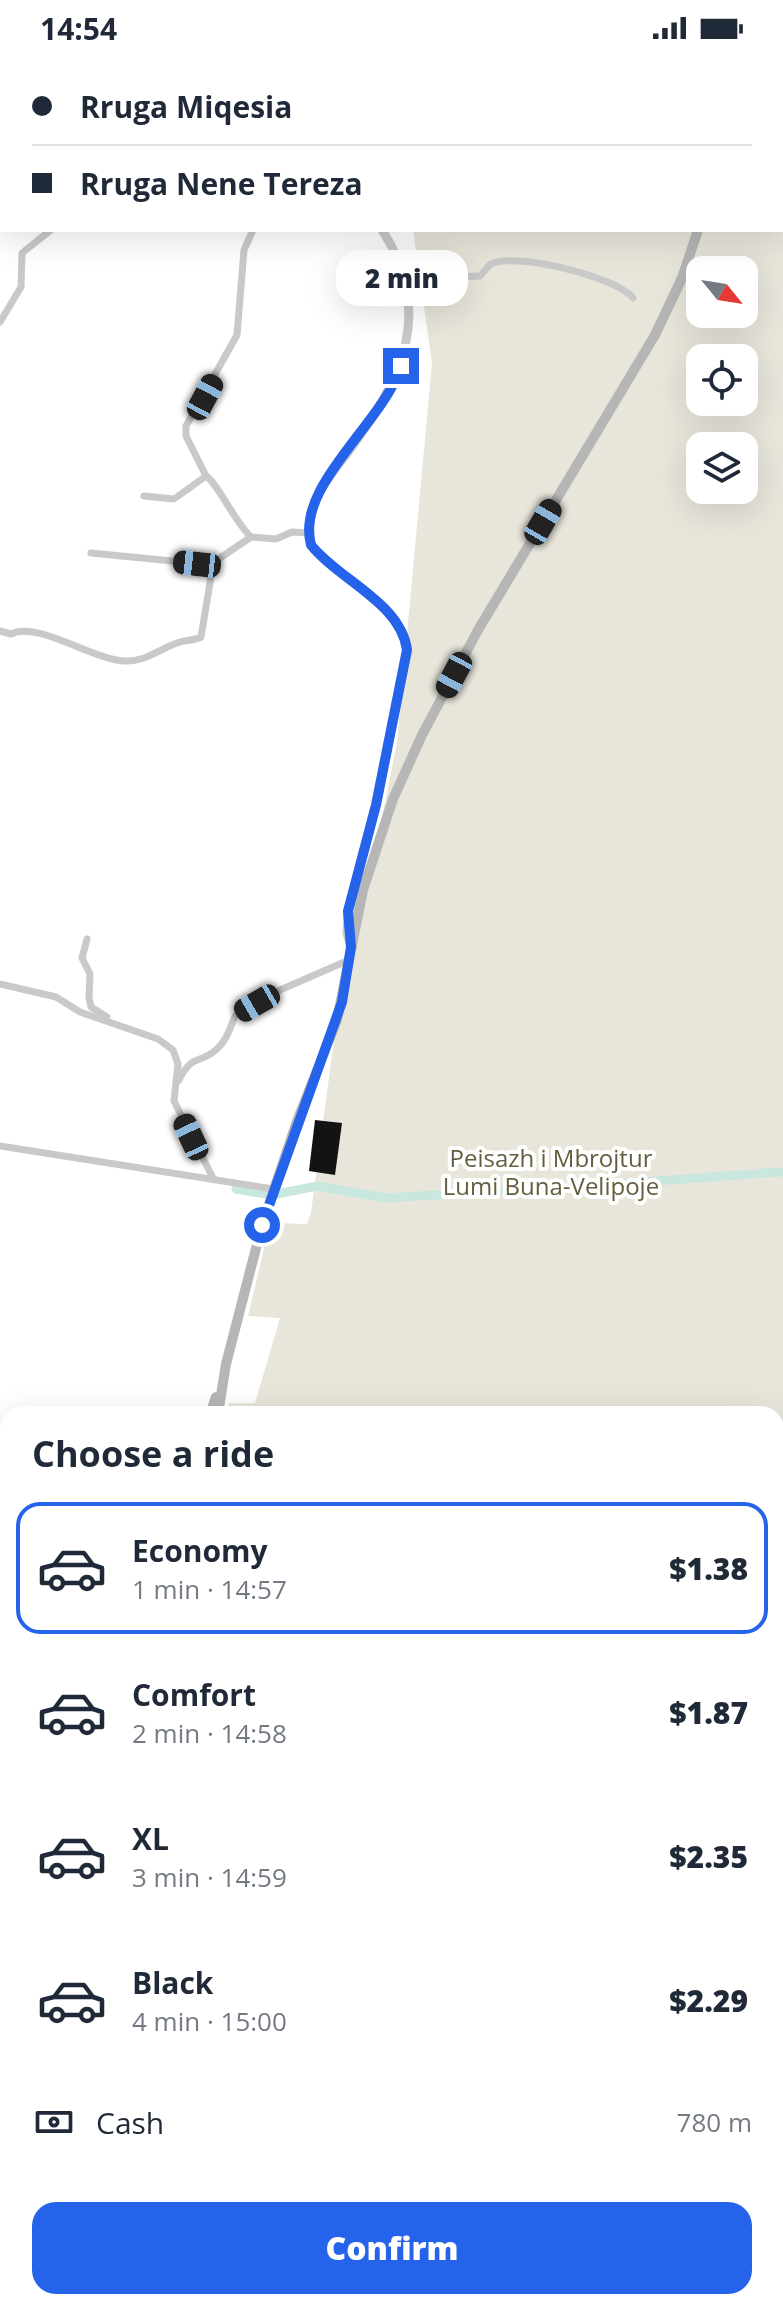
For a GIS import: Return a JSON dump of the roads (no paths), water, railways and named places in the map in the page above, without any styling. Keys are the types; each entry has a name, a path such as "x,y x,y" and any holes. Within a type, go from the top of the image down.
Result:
{"main road":[{"path":"219,1406 222,1384 272,1191 331,1040 368,869 393,799 442,697 655,335 682,278 697,232"},
{"path":"213,1406 222,1384"}],"street":[{"path":"0,322 21,287 22,253 48,232"},
{"path":"251,537 233,517 212,480 206,476 186,436 186,426 237,335 244,250 252,232"},
{"path":"351,947 348,911 376,805 407,650 406,639 393,618 319,555 308,533 313,503 397,377 408,316 404,279 383,232"},
{"path":"404,279 480,276 492,263 521,258 590,276 623,289 633,298"},
{"path":"144,496 174,499 206,476"},
{"path":"0,631 11,634 26,630 106,658 144,659 169,646 201,637 213,565 231,548 251,537 276,539 292,532 308,533"},
{"path":"91,553 213,565"},
{"path":"87,939 82,958 90,974 91,1007 119,1025"},
{"path":"178,1083 191,1060 215,1052 227,1038 235,1016 280,990 349,960"},
{"path":"0,984 34,989 56,997 80,1012 158,1039 173,1050 178,1064 174,1101 213,1178"},
{"path":"0,1146 213,1178 272,1191"}],"waterway":[{"path":"761,1173 783,1172"},
{"path":"542,1189 754,1174"},
{"path":"236,1189 272,1195 317,1186 385,1198 535,1189"}],"park label":[{"name":"Peisazh i Mbrojtur Lumi Buna-Velipoje","path":"551,1173"}]}
